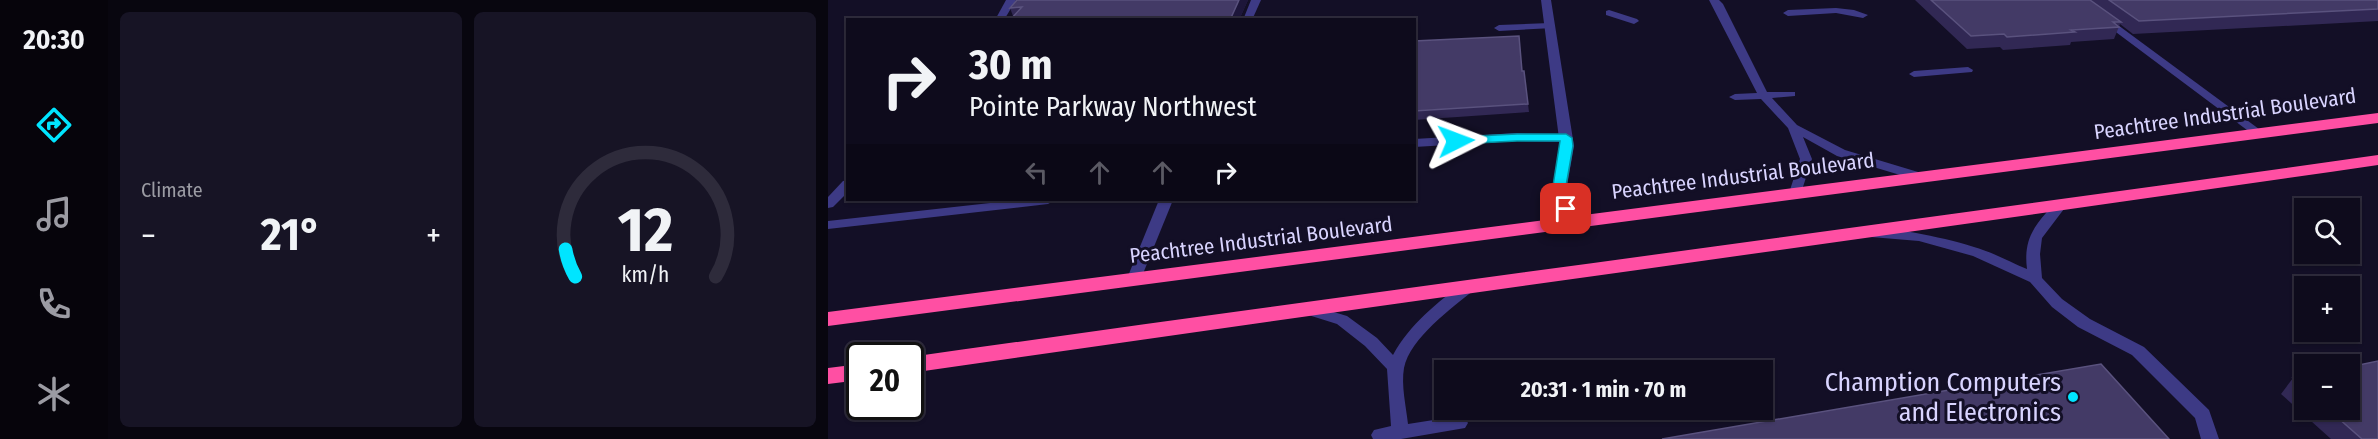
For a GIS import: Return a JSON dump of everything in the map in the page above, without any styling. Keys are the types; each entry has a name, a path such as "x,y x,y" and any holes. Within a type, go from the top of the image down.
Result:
{"highway":[{"name":"Peachtree Industrial Boulevard","path":"828,319 1400,247 1569,221 1924,178 2378,118"},
{"path":"924,363 1469,286 1869,233 2378,160"},
{"path":"828,376 846,374"}],"street":[{"path":"1546,0 1567,146 1560,186 1569,221"}],"lane":[{"path":"1000,18 1011,0"},
{"path":"1248,18 1256,0"},
{"path":"1714,0 1764,96 1793,127 1841,153 1924,178"},
{"path":"2078,0 2259,134"},
{"path":"1788,13 1849,10 1863,15"},
{"path":"1609,13 1634,21"},
{"path":"1498,28 1550,26"},
{"path":"1914,74 1968,70"},
{"path":"1735,97 1791,94"},
{"path":"1793,127 1806,159 1795,193"},
{"path":"1416,143 1517,137 1566,138"},
{"path":"828,204 846,186"},
{"path":"828,225 1039,201"},
{"path":"1133,281 1166,201"},
{"path":"2035,279 2030,248 2038,231 2060,205"},
{"path":"1869,233 1919,237 1968,250 2035,279 2057,303 2084,323 2138,351 2203,415 2210,439"},
{"path":"1400,432 1395,368 1413,338 1447,303 1469,286"},
{"path":"1307,309 1342,320 1371,342 1395,368"},
{"path":"1380,435 1459,423"}],"building":[{"path":"1017,0 1239,0 1231,18 1012,18 1022,7 1010,8"},
{"path":"1931,0 2090,0 2121,22 2113,22 2119,27 2071,30 2075,32 2007,37 2004,34 1971,36"},
{"path":"2109,0 2378,0 2378,9 2139,21"},
{"path":"1519,36 1528,104 1416,111 1416,41"},
{"path":"2378,361 2378,439 2362,439 2340,420 2360,420 2360,365"},
{"path":"2101,364 2169,439 1662,439"}],"place":[{"name":"Chamption Computers and Electronics","path":"2073,397"}],"route":[{"path":"1456,141 1517,137 1566,138 1567,146 1560,186 1566,209"}]}
